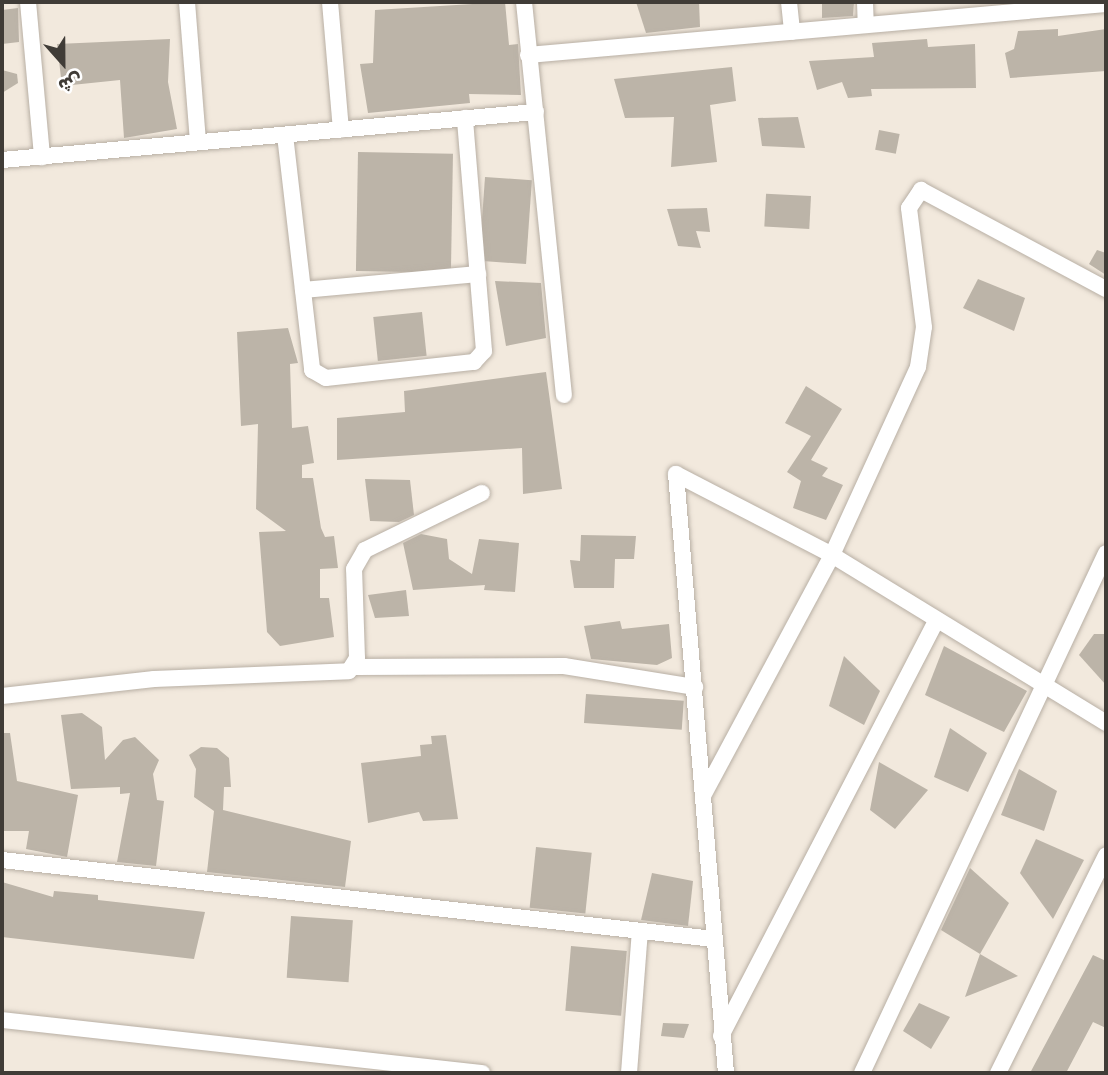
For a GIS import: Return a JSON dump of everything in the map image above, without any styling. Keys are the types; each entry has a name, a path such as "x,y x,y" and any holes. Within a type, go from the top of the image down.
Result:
{"street":[{"path":"28,2 42,157"},
{"path":"187,2 198,141"},
{"path":"331,2 341,130"},
{"path":"524,2 564,395"},
{"path":"789,2 792,32"},
{"path":"865,2 866,24"},
{"path":"528,55 1106,4"},
{"path":"2,160 536,112"},
{"path":"285,135 312,370 326,378 480,358 478,274 465,118"},
{"path":"704,794 832,555 918,367 924,327 909,208 921,190 1106,289"},
{"path":"303,290 478,274"},
{"path":"726,1073 676,474 832,555 1045,689 1106,723"},
{"path":"356,667 355,569 365,550 482,493"},
{"path":"862,1073 1045,689 1106,552"},
{"path":"721,1037 936,622"},
{"path":"2,696 356,667 564,666 695,687"},
{"path":"998,1073 1106,855"},
{"path":"2,860 713,939"},
{"path":"629,1073 640,931"},
{"path":"2,1020 482,1073"}],"building":[{"path":"505,2 509,45 518,44 521,95 469,94 470,103 368,113 360,64 373,63 375,10"},
{"path":"636,2 699,2 700,27 646,33"},
{"path":"822,2 854,2 853,16 822,18"},
{"path":"18,8 19,42 2,44 2,10"},
{"path":"1058,29 1058,36 1106,29 1106,71 1010,78 1005,53 1014,49 1018,31"},
{"path":"170,39 168,82 177,129 124,138 120,80 62,86 57,44"},
{"path":"927,39 928,47 975,44 976,88 871,89 872,96 848,98 842,82 817,90 809,61 874,57 872,43"},
{"path":"732,67 736,101 710,105 717,162 671,167 674,117 625,118 614,79"},
{"path":"2,70 17,74 18,83 2,93"},
{"path":"798,117 805,148 762,146 758,118"},
{"path":"879,130 900,134 896,154 875,150"},
{"path":"358,152 453,154 451,273 356,271"},
{"path":"485,177 532,180 526,264 479,261"},
{"path":"766,194 811,196 809,229 764,227"},
{"path":"707,208 710,232 696,231 701,248 678,246 667,209"},
{"path":"1097,250 1106,253 1106,275 1089,264"},
{"path":"978,279 1025,298 1014,331 963,308"},
{"path":"495,281 541,283 546,338 506,346"},
{"path":"422,312 427,356 378,361 373,317"},
{"path":"288,328 298,363 290,364 292,428 308,426 314,463 302,465 302,478 313,478 321,528 325,537 334,536 338,568 320,569 320,598 329,598 334,637 280,646 267,632 259,532 286,531 256,509 258,424 241,426 237,332"},
{"path":"546,372 562,489 523,494 522,448 337,460 337,418 405,412 404,391"},
{"path":"806,386 842,409 811,460 828,468 822,476 843,485 826,520 793,508 801,481 787,472 811,436 785,423"},
{"path":"365,479 410,480 414,515 399,522 370,521"},
{"path":"421,534 447,539 449,559 472,574 479,539 519,543 515,592 484,590 485,585 413,590 403,543"},
{"path":"581,535 636,536 634,559 615,559 614,588 574,588 570,560 580,561"},
{"path":"406,590 409,616 375,618 368,595"},
{"path":"620,621 622,629 669,624 672,658 657,665 591,659 584,626"},
{"path":"1094,634 1106,634 1106,685 1079,655"},
{"path":"944,646 1027,691 1004,732 925,695"},
{"path":"844,656 880,691 864,725 829,706"},
{"path":"586,694 684,701 682,730 584,723"},
{"path":"82,713 102,727 105,760 123,740 135,737 159,760 153,774 157,800 164,801 156,866 117,862 130,793 120,794 120,787 71,789 61,715"},
{"path":"950,728 987,753 968,792 934,777"},
{"path":"2,733 10,733 17,781 78,795 67,857 26,849 29,831 2,831"},
{"path":"446,735 458,819 423,821 419,812 368,823 361,763 421,756 420,745 432,744 431,736"},
{"path":"201,747 217,748 229,758 231,787 224,787 223,810 351,841 345,887 207,872 214,811 194,797 196,769 189,755"},
{"path":"879,762 928,790 895,829 870,810"},
{"path":"1019,769 1057,791 1044,831 1001,815"},
{"path":"1036,839 1084,860 1053,919 1020,873"},
{"path":"536,847 592,853 585,914 530,908"},
{"path":"970,868 1009,903 980,954 941,930"},
{"path":"652,873 693,881 688,926 641,920"},
{"path":"2,882 53,897 54,891 98,895 98,900 205,912 194,959 2,937"},
{"path":"291,916 353,920 349,982 287,978"},
{"path":"571,946 627,951 621,1016 565,1011"},
{"path":"980,954 1018,976 965,997"},
{"path":"1093,955 1106,961 1106,1028 1093,1022 1066,1073 1030,1073"},
{"path":"919,1003 950,1017 931,1049 903,1031"},
{"path":"663,1023 689,1024 684,1038 661,1036"}]}
